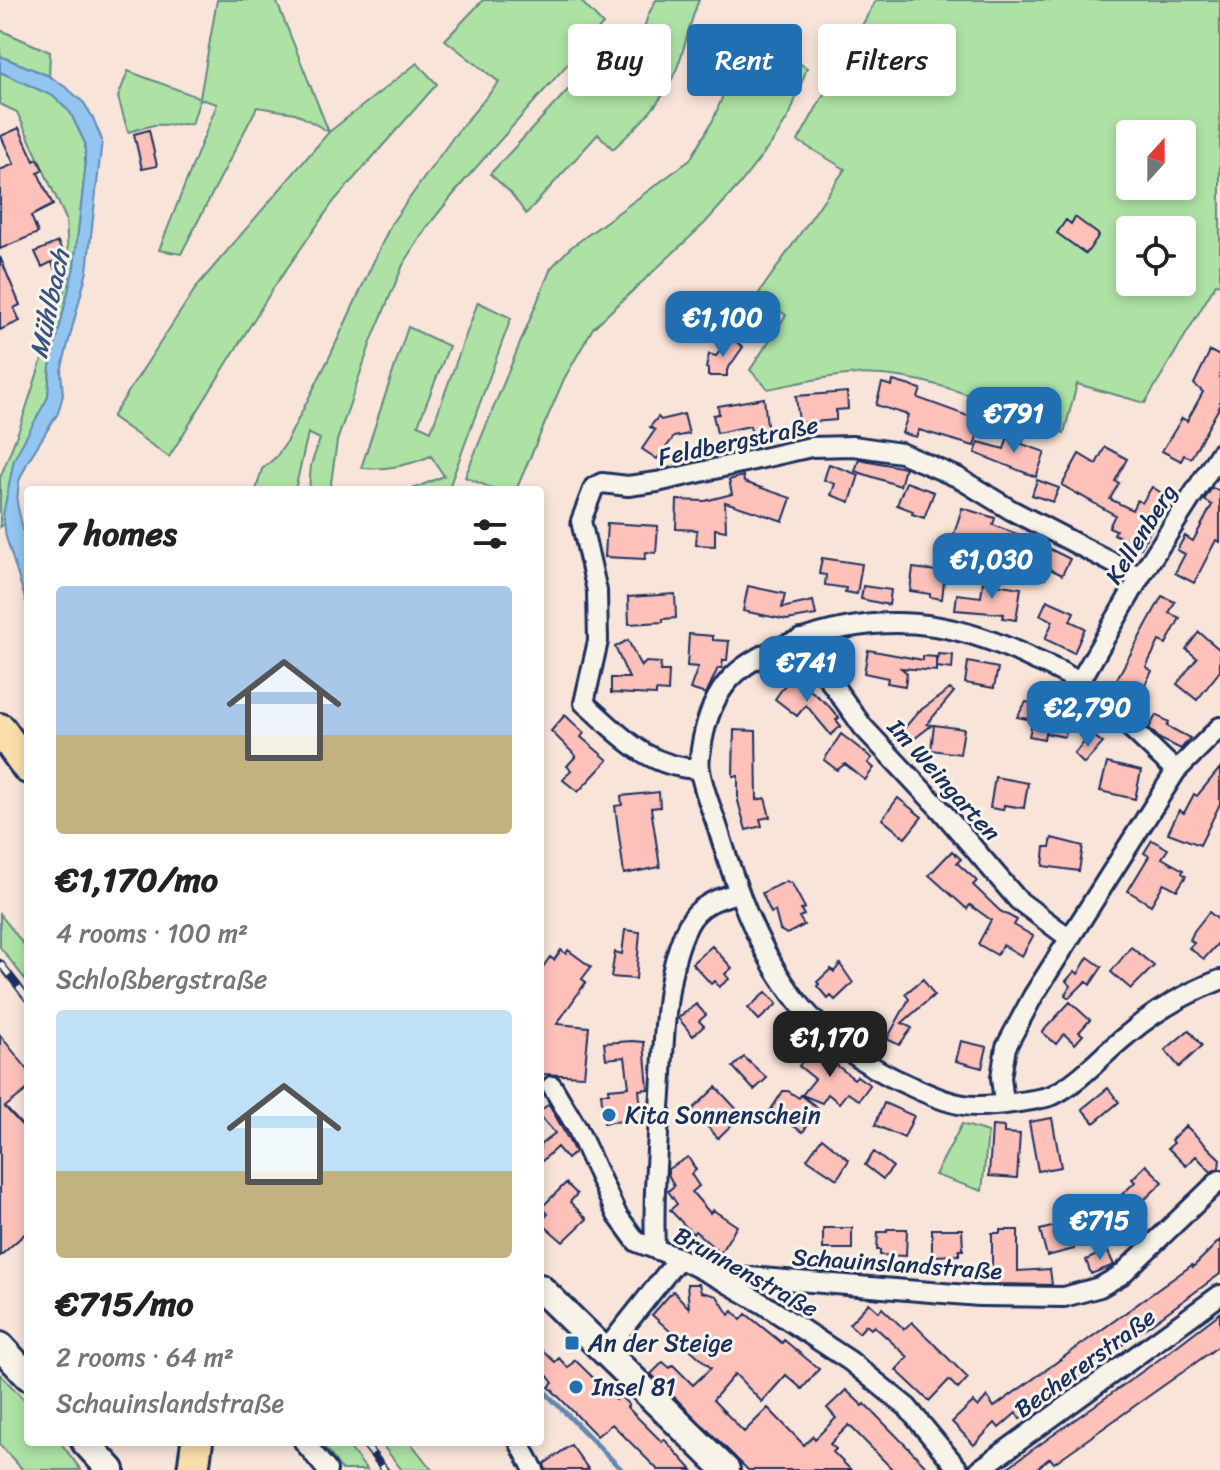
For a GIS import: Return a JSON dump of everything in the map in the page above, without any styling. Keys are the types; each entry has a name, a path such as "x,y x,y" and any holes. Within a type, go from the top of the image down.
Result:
{"main road":[{"path":"0,729 24,762"},
{"path":"193,1470 196,1446"}],"street":[{"name":"Feldbergstraße","path":"699,769 676,768 647,757 584,703 598,641 598,616 593,567 581,521 594,487 602,483 628,486 657,482 811,447 853,446 901,453 957,477 1011,510 1140,577"},
{"name":"Kellenberg","path":"1079,683 1140,577 1220,453"},
{"path":"1176,771 1079,683 1008,646 971,632 884,621 800,639 756,656 743,665 726,683 708,721 699,769 738,893 759,942 786,990 834,1041 865,1065 928,1094 978,1106 1051,1096 1080,1076 1152,1014 1220,980"},
{"name":"Im Weingarten","path":"800,639 863,727 940,809 1018,900 1069,938"},
{"path":"1004,1103 1001,1077 1006,1047 1033,996 1176,771 1220,727"},
{"path":"655,1248 656,1173 670,985 688,924 699,910 716,898 738,893"},
{"name":"Brunnenstraße","path":"552,1086 577,1128 617,1215 637,1242 679,1258 722,1280 850,1361 907,1407 959,1470"},
{"name":"Schauinslandstraße","path":"722,1280 737,1276 979,1296 1064,1297 1100,1287 1121,1275 1220,1180"},
{"path":"605,1351 679,1258"},
{"path":"544,1292 726,1470"},
{"name":"Bechererstraße","path":"979,1470 1220,1295"},
{"path":"0,1346 24,1372"},
{"path":"89,1446 111,1470"},
{"path":"307,1446 327,1470"},
{"path":"521,1446 534,1470"}],"green space":[{"path":"217,0 276,0 329,132 295,113 257,107 181,254 159,250 217,104 200,99 192,124 154,125 128,132 118,97 128,71 200,98"},
{"path":"483,0 580,0 603,24 568,24 568,64 465,180 427,227 403,265 372,339 337,441 331,486 309,486 311,465 320,439 308,433 296,486 257,486 262,469 286,443 391,224 454,136 499,82 445,40"},
{"path":"656,0 699,0 691,24 687,24 681,58 671,81 671,24 645,24"},
{"path":"876,0 1220,0 1220,285 1216,284 1145,403 1077,384 1064,433 958,391 903,377 847,375 768,389 750,370 786,315 757,296 845,169 798,141 823,96 956,96 956,24 863,24"},
{"path":"0,30 50,52 49,76 0,56"},
{"path":"417,63 437,84 334,201 274,287 169,457 112,417 197,286 329,132"},
{"path":"802,65 807,68 802,82"},
{"path":"0,72 53,96 70,112 85,143 85,171 74,267 50,367 48,397 3,515 4,524 0,527 0,478 20,427 69,276 66,219 17,112 0,104"},
{"path":"568,90 568,96 662,96 647,116 613,149 598,134 526,214 510,192 490,174"},
{"path":"723,96 797,96 774,140 739,185 705,223 593,328 564,379 518,486 486,486 465,477 551,268 570,248 690,160"},
{"path":"478,302 511,318 451,486 420,486 444,476 431,456 396,466 361,468 408,327 449,346 418,425 431,431"},
{"path":"0,914 24,945 24,978 0,947"},
{"path":"962,1124 988,1132 982,1191 935,1175"},
{"path":"0,1374 24,1400 24,1446 63,1446 81,1470 23,1470 0,1445"},
{"path":"324,1446 348,1446 367,1470 342,1470"},
{"path":"383,1446 413,1446 432,1470 402,1470"}],"water":[{"path":"0,56 49,76 84,103 102,140 87,271 61,371 63,395 58,413 19,481 17,503 24,534 24,595 6,537 3,515 14,459 48,397 50,367 74,267 85,171 85,143 70,112 53,96 0,72"}],"building":[{"path":"19,128 34,161 38,159 43,170 38,173 53,205 31,216 38,233 0,249 0,170 14,164 1,136"},
{"path":"149,130 157,166 142,169 134,134"},
{"path":"1075,217 1099,235 1086,254 1057,233 1066,220 1071,224"},
{"path":"58,242 63,253 54,268 52,262 42,267 35,252"},
{"path":"0,257 20,305 14,308 20,321 0,330"},
{"path":"730,337 743,347 727,370 727,376 708,376 709,354 716,356"},
{"path":"1210,351 1220,356 1220,406 1191,458 1184,455 1181,461 1162,451 1182,418 1187,421 1203,392 1194,384"},
{"path":"893,381 921,389 918,398 982,421 974,446 919,430 916,437 902,433 908,415 876,405 882,383 892,386"},
{"path":"847,392 848,409 836,410 836,420 799,423 796,396"},
{"path":"764,398 768,434 752,437 750,426 717,433 713,415 719,414 718,406"},
{"path":"684,414 689,434 674,437 657,459 642,449 655,430 650,427 658,417 661,420"},
{"path":"1009,433 1024,438 1022,444 1045,452 1036,477 975,453 979,442 1004,449"},
{"path":"1105,447 1127,459 1115,481 1119,483 1110,499 1132,510 1137,500 1142,503 1152,487 1168,497 1141,548 1114,534 1116,530 1109,527 1115,515 1062,485 1079,454 1096,464"},
{"path":"859,459 905,468 900,486 855,471"},
{"path":"829,464 859,475 850,502 831,495 835,484 824,480"},
{"path":"743,476 744,482 791,498 783,521 725,502 726,531 715,529 715,546 696,545 697,530 676,529 677,500 705,501 732,494 729,480"},
{"path":"1037,480 1059,488 1053,502 1032,495"},
{"path":"906,482 934,492 924,518 897,505"},
{"path":"1212,488 1220,491 1220,542 1216,540 1194,583 1175,573 1185,554 1177,550 1185,536 1193,541 1212,505 1204,500"},
{"path":"962,508 995,518 993,525 1070,559 1062,575 1050,569 1045,579 1018,565 1021,553 988,540 986,544 954,534"},
{"path":"607,523 658,526 656,553 646,552 645,559 605,557"},
{"path":"822,558 862,564 857,594 845,592 846,588 825,585 826,575 819,574"},
{"path":"913,568 945,572 942,599 910,591"},
{"path":"983,582 1021,588 1016,620 1003,618 1004,614 955,610 957,594 981,597"},
{"path":"748,586 785,594 782,608 813,601 816,615 787,620 743,611"},
{"path":"863,586 891,590 889,605 861,599"},
{"path":"675,594 676,618 629,624 628,597"},
{"path":"1162,596 1175,602 1169,613 1180,618 1166,644 1159,641 1146,667 1152,671 1138,698 1113,686"},
{"path":"1047,600 1074,612 1070,621 1085,628 1074,653 1045,639 1053,621 1040,615"},
{"path":"1199,632 1220,650 1220,671 1197,700 1177,684 1197,658 1186,649"},
{"path":"689,634 729,641 727,660 723,660 722,668 718,668 706,694 690,689 698,667 687,666"},
{"path":"628,640 641,667 646,662 661,663 660,671 669,671 668,692 656,691 656,695 611,693 611,678 629,678 615,647"},
{"path":"868,650 923,660 923,656 936,657 936,671 901,668 907,673 905,686 887,683 888,678 864,673"},
{"path":"938,654 953,655 952,669 936,667"},
{"path":"968,662 998,668 994,688 965,683"},
{"path":"792,675 839,718 836,720 841,726 831,735 806,705 797,716 775,699"},
{"path":"950,689 954,692 927,724 932,725 910,742 902,731 918,712"},
{"path":"1026,702 1070,710 1065,737 1045,733 1044,739 1029,736 1033,720 1017,717"},
{"path":"565,715 584,733 581,737 608,760 578,792 563,780 571,770 567,766 576,756 551,731"},
{"path":"1156,715 1169,722 1167,726 1190,738 1181,749 1160,739 1149,728"},
{"path":"934,725 964,729 960,754 931,750"},
{"path":"734,730 756,731 757,800 765,798 770,817 760,819 762,826 746,830 738,801 738,776 733,776"},
{"path":"841,734 872,758 868,763 874,768 865,780 845,764 837,770 824,760"},
{"path":"1091,734 1103,743 1084,764 1074,754"},
{"path":"1107,763 1141,771 1135,799 1100,791"},
{"path":"1220,768 1220,804 1200,845 1168,833 1179,810 1184,813 1194,794 1197,796"},
{"path":"995,777 1028,783 1024,808 1004,805 1003,810 990,808"},
{"path":"659,792 660,807 651,808 660,867 624,874 615,806 622,805 621,796"},
{"path":"898,798 922,817 905,838 882,819"},
{"path":"1052,838 1083,846 1079,871 1043,866 1045,847 1050,847"},
{"path":"1152,840 1168,849 1162,858 1183,870 1186,876 1177,890 1164,883 1151,905 1128,891 1149,856 1144,853"},
{"path":"952,851 961,859 957,863 977,881 973,885 1000,911 1017,920 1014,925 1033,936 1022,956 1003,945 997,955 978,944 991,920 970,905 967,909 929,875"},
{"path":"791,882 805,908 801,910 804,915 799,917 804,925 787,934 780,930 775,911 771,913 762,893"},
{"path":"1209,912 1220,921 1220,941 1204,959 1189,948 1194,943 1190,940 1194,931"},
{"path":"625,930 640,932 636,979 611,977 615,952 622,954"},
{"path":"712,946 732,968 725,974 729,979 719,987 715,981 711,984 692,963"},
{"path":"1131,947 1154,966 1131,989 1111,972"},
{"path":"561,950 566,954 568,950 591,967 582,979 586,982 557,1024 589,1027 584,1076 544,1074 544,965 550,957 554,960"},
{"path":"1088,957 1102,967 1090,985 1086,981 1069,998 1065,995 1071,986 1066,981 1075,971 1078,974"},
{"path":"840,964 853,983 835,1000 831,996 828,999 817,982 831,969 834,972"},
{"path":"923,979 934,995 902,1023 912,1028 899,1045 887,1039 909,999 905,994"},
{"path":"766,992 777,1004 759,1020 748,1008"},
{"path":"1070,1002 1090,1020 1079,1032 1083,1035 1075,1044 1064,1034 1056,1044 1042,1032"},
{"path":"696,1004 706,1015 699,1021 704,1026 693,1036 678,1018"},
{"path":"1189,1030 1202,1046 1179,1067 1165,1050"},
{"path":"0,1035 24,1065 24,1092 5,1107 24,1128 24,1235 0,1256"},
{"path":"961,1041 987,1047 982,1068 956,1061"},
{"path":"644,1042 648,1089 639,1090 642,1119 604,1123 601,1093 629,1087 625,1057 606,1059 604,1043"},
{"path":"813,1046 854,1079 857,1076 870,1085 859,1100 847,1093 839,1103 828,1094 822,1103 802,1095 815,1079 799,1066"},
{"path":"744,1057 767,1078 754,1090 733,1067"},
{"path":"716,1087 742,1115 718,1138 692,1110"},
{"path":"1108,1088 1119,1102 1094,1123 1082,1109"},
{"path":"783,1091 799,1098 801,1095 818,1108 803,1132 770,1111"},
{"path":"884,1103 914,1116 904,1138 875,1125"},
{"path":"549,1104 575,1152 567,1159 557,1147 544,1159 544,1142 555,1133 544,1121 544,1108"},
{"path":"1052,1118 1061,1167 1038,1171 1029,1122"},
{"path":"992,1126 1004,1127 1004,1133 1020,1134 1017,1178 989,1176"},
{"path":"1186,1126 1220,1159 1219,1168 1211,1172 1196,1156 1186,1166 1168,1148 1174,1143 1171,1140"},
{"path":"822,1138 849,1160 837,1179 807,1159"},
{"path":"874,1152 893,1167 883,1179 865,1165"},
{"path":"688,1157 696,1170 691,1174 699,1186 692,1192 710,1213 713,1210 737,1226 720,1253 695,1231 693,1234 670,1210 677,1204 668,1191 674,1186 668,1169"},
{"path":"1146,1165 1163,1182 1104,1238 1087,1221 1106,1198 1112,1204 1135,1182 1132,1179"},
{"path":"566,1183 577,1194 570,1202 587,1219 563,1242 544,1225 544,1218 548,1214 544,1205"},
{"path":"1067,1223 1074,1249 1047,1256 1040,1230"},
{"path":"823,1228 852,1228 852,1249 823,1249"},
{"path":"887,1229 907,1229 906,1256 880,1255 880,1250 877,1250 878,1232 887,1232"},
{"path":"932,1229 962,1229 963,1250 959,1250 959,1255 932,1256"},
{"path":"1000,1230 1018,1230 1018,1271 1050,1269 1052,1285 992,1284 992,1233 1000,1233"},
{"path":"1220,1240 1220,1274 1020,1419 1016,1413 999,1428 995,1423 974,1445 952,1422 973,1402 978,1407 987,1396 994,1407 1193,1267"},
{"path":"1107,1250 1114,1265 1091,1274 1086,1260"},
{"path":"687,1284 699,1284 701,1292 717,1296 729,1315 733,1311 741,1320 746,1314 819,1369 802,1389 786,1375 762,1402 735,1374 713,1400 744,1432 768,1408 804,1445 813,1436 815,1439 836,1418 827,1408 846,1390 863,1406 865,1404 930,1470 893,1470 849,1425 830,1444 836,1449 833,1452 851,1470 748,1470 651,1374 663,1362 670,1368 673,1365 693,1385 711,1368 652,1315 673,1291 689,1308"},
{"path":"869,1303 879,1312 882,1308 904,1329 912,1322 968,1378 958,1389 949,1380 929,1401 896,1370 908,1357 874,1326 871,1329 866,1325 859,1333 849,1324"},
{"path":"1220,1313 1220,1345 1187,1369 1054,1463 1050,1458 1035,1470 1004,1470 1157,1361"},
{"path":"544,1352 555,1362 559,1358 568,1368 575,1360 616,1400 620,1396 629,1405 627,1407 662,1442 664,1439 692,1470 658,1470 612,1424 597,1436 549,1387 553,1383 544,1371"},
{"path":"571,1445 589,1470 546,1470 544,1464"}],"waterway":[{"name":"Mühlbach","path":"544,1391 622,1470"}],"railway":[{"path":"0,963 24,994"},
{"path":"366,1446 385,1470"}],"place":[{"name":"Kita Sonnenschein","path":"609,1115"},
{"name":"An der Steige","path":"572,1343"},
{"name":"Insel 81","path":"576,1387"}]}
